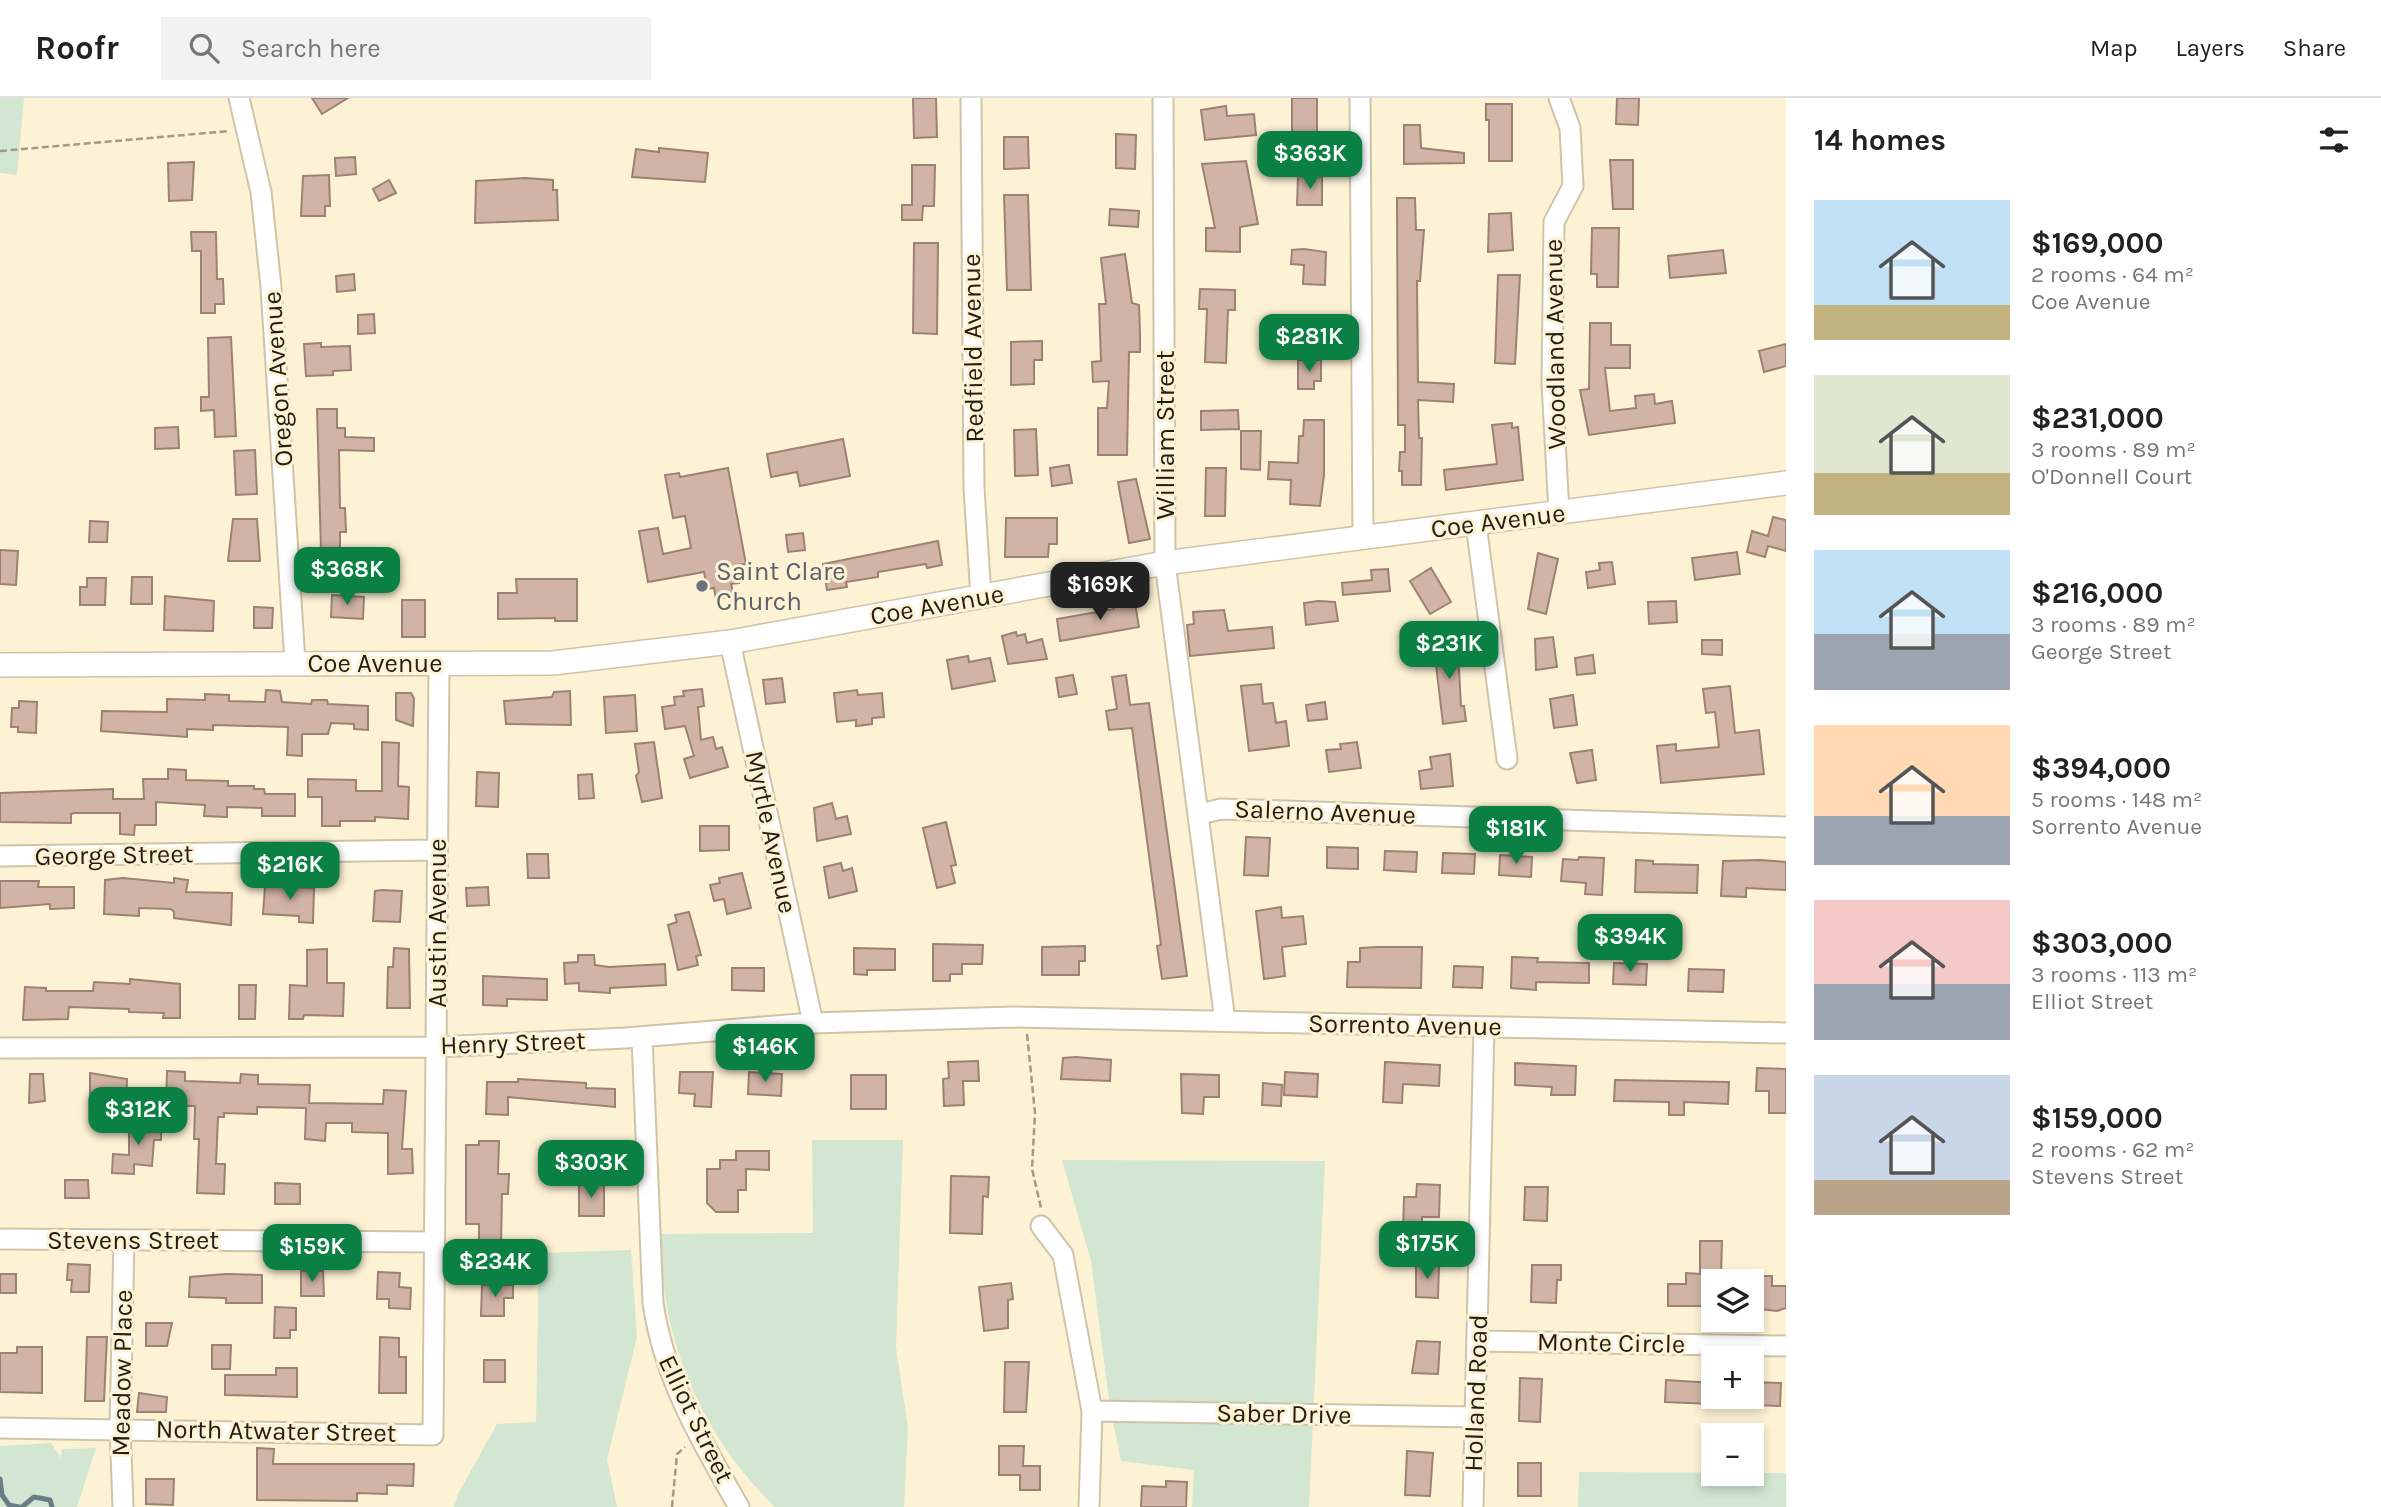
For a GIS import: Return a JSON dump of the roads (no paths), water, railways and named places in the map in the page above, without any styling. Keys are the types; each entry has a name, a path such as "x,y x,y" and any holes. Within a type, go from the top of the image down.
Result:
{"street":[{"name":"Oregon Avenue","path":"239,98 261,192 271,287 295,663"},
{"name":"Redfield Avenue","path":"971,98 974,488 981,597"},
{"name":"William Street","path":"1163,98 1166,563 1225,1021"},
{"path":"1360,98 1363,538"},
{"name":"Woodland Avenue","path":"1559,98 1570,128 1573,186 1554,222 1552,383 1559,513"},
{"name":"Coe Avenue","path":"0,665 553,663 730,642 1166,563 1786,483"},
{"path":"1476,524 1507,759"},
{"name":"Myrtle Avenue","path":"730,642 813,1023"},
{"name":"Austin Avenue","path":"433,1435 439,664"},
{"name":"Salerno Avenue","path":"1200,814 1221,809 1786,827"},
{"name":"George Street","path":"0,856 438,850"},
{"name":"Henry Street","path":"0,1048 436,1047 642,1037 813,1023 1025,1017"},
{"name":"Sorrento Avenue","path":"1025,1017 1786,1033"},
{"name":"Holland Road","path":"1473,1507 1483,1027"},
{"name":"Elliot Street","path":"642,1037 653,1303 657,1332 681,1399 739,1507"},
{"path":"1041,1226 1063,1255 1092,1411 1089,1507"},
{"name":"Stevens Street","path":"0,1239 433,1242"},
{"name":"Meadow Place","path":"123,1507 120,1427 124,1240"},
{"name":"Monte Circle","path":"1478,1341 1786,1346"},
{"name":"Saber Drive","path":"1092,1411 1475,1417"},
{"name":"North Atwater Street","path":"0,1428 120,1427 433,1435"}],"waterway":[{"path":"0,1479 2,1495 9,1505 19,1507"},
{"path":"22,1507 34,1497 50,1500 52,1507"}],"place":[{"name":"Saint Clare Church","path":"702,586"}]}
